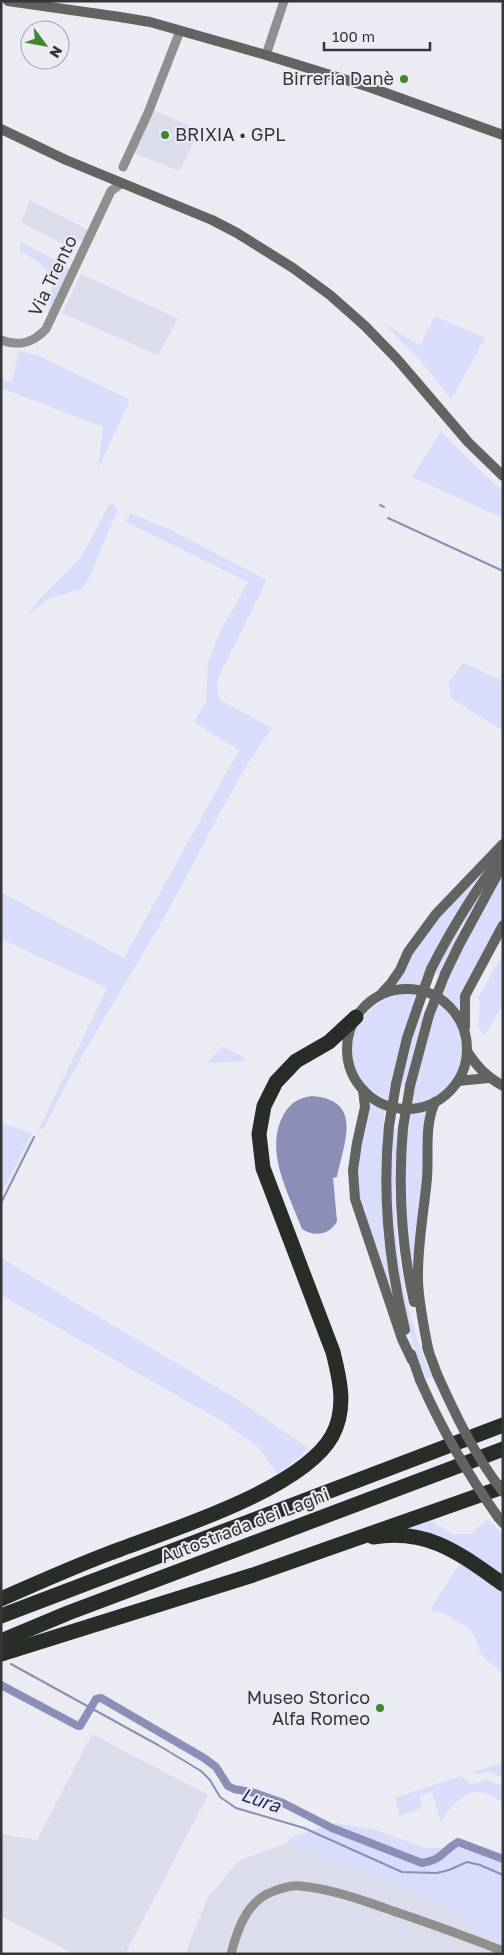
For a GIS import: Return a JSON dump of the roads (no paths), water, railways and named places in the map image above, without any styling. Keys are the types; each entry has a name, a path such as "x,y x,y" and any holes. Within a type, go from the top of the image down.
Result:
{"highway":[{"path":"1,1599 92,1560 215,1514 257,1495 306,1465 331,1438 338,1422 341,1406 341,1385 337,1366 263,1168 260,1134 264,1106 276,1082 296,1061 329,1042 356,1017"},
{"name":"Autostrada dei Laghi","path":"1,1616 503,1426"},
{"name":"Autostrada dei Laghi","path":"1,1640 503,1449"},
{"path":"441,1473 503,1458"},
{"path":"1,1654 253,1575 503,1487"},
{"path":"321,1551 387,1535 432,1541 452,1549 503,1584"}],"main road":[{"path":"8,1 120,16 180,30 369,87 503,135"},
{"path":"1,129 238,233 293,268 330,295 365,326 397,359 468,442 503,476"},
{"path":"503,844 436,914 408,952 392,983 379,996 366,1005 356,1017 349,1032 347,1047 351,1070 363,1090 375,1100 389,1106 404,1109 420,1108 435,1102 448,1093 458,1081 464,1067 467,1051 464,1012 465,996 503,924"},
{"path":"412,1360 395,1280 386,1214 389,1126 396,1084 407,1038 431,969 482,880 503,854"},
{"path":"503,864 459,944 429,1015 410,1086 403,1128 400,1174 403,1234 409,1279 417,1315 429,1353 465,1435 503,1492"},
{"path":"379,996 393,990 409,989 424,991 439,998 454,1012 460,1021 465,1036"},
{"path":"467,1051 477,1067 488,1078 503,1086"},
{"path":"458,1081 488,1078"},
{"path":"363,1090 365,1108 353,1170 355,1199 402,1339 420,1380 448,1441 463,1467 500,1520"},
{"path":"429,1353 419,1303 419,1235 426,1179 427,1128 435,1102"}],"street":[{"path":"266,55 284,1"},
{"path":"123,167 148,112 180,30"},
{"path":"110,178 111,191"},
{"path":"111,191 122,183"},
{"name":"Via Trento","path":"1,340 21,344 30,342 46,329 111,191"},
{"path":"231,1954 241,1924 248,1911 258,1900 269,1893 298,1886 323,1890 379,1906 503,1951"}],"waterway":[{"path":"380,505 384,507"},
{"path":"388,518 503,571"},
{"path":"1,1203 34,1137"},
{"name":"Lura","path":"11,1664 158,1745 201,1771 210,1780 220,1797 236,1808 304,1828 402,1872 437,1873 467,1862 480,1865 503,1875"},
{"path":"1,1685 78,1726 80,1726 96,1699 101,1698 204,1758 216,1767 228,1786 283,1803 332,1828 422,1863 434,1860 458,1842 503,1859"}],"place":[{"name":"Birreria Danè","path":"404,79"},
{"name":"BRIXIA • GPL","path":"165,135"},
{"name":"Museo Storico Alfa Romeo","path":"380,1708"}]}
